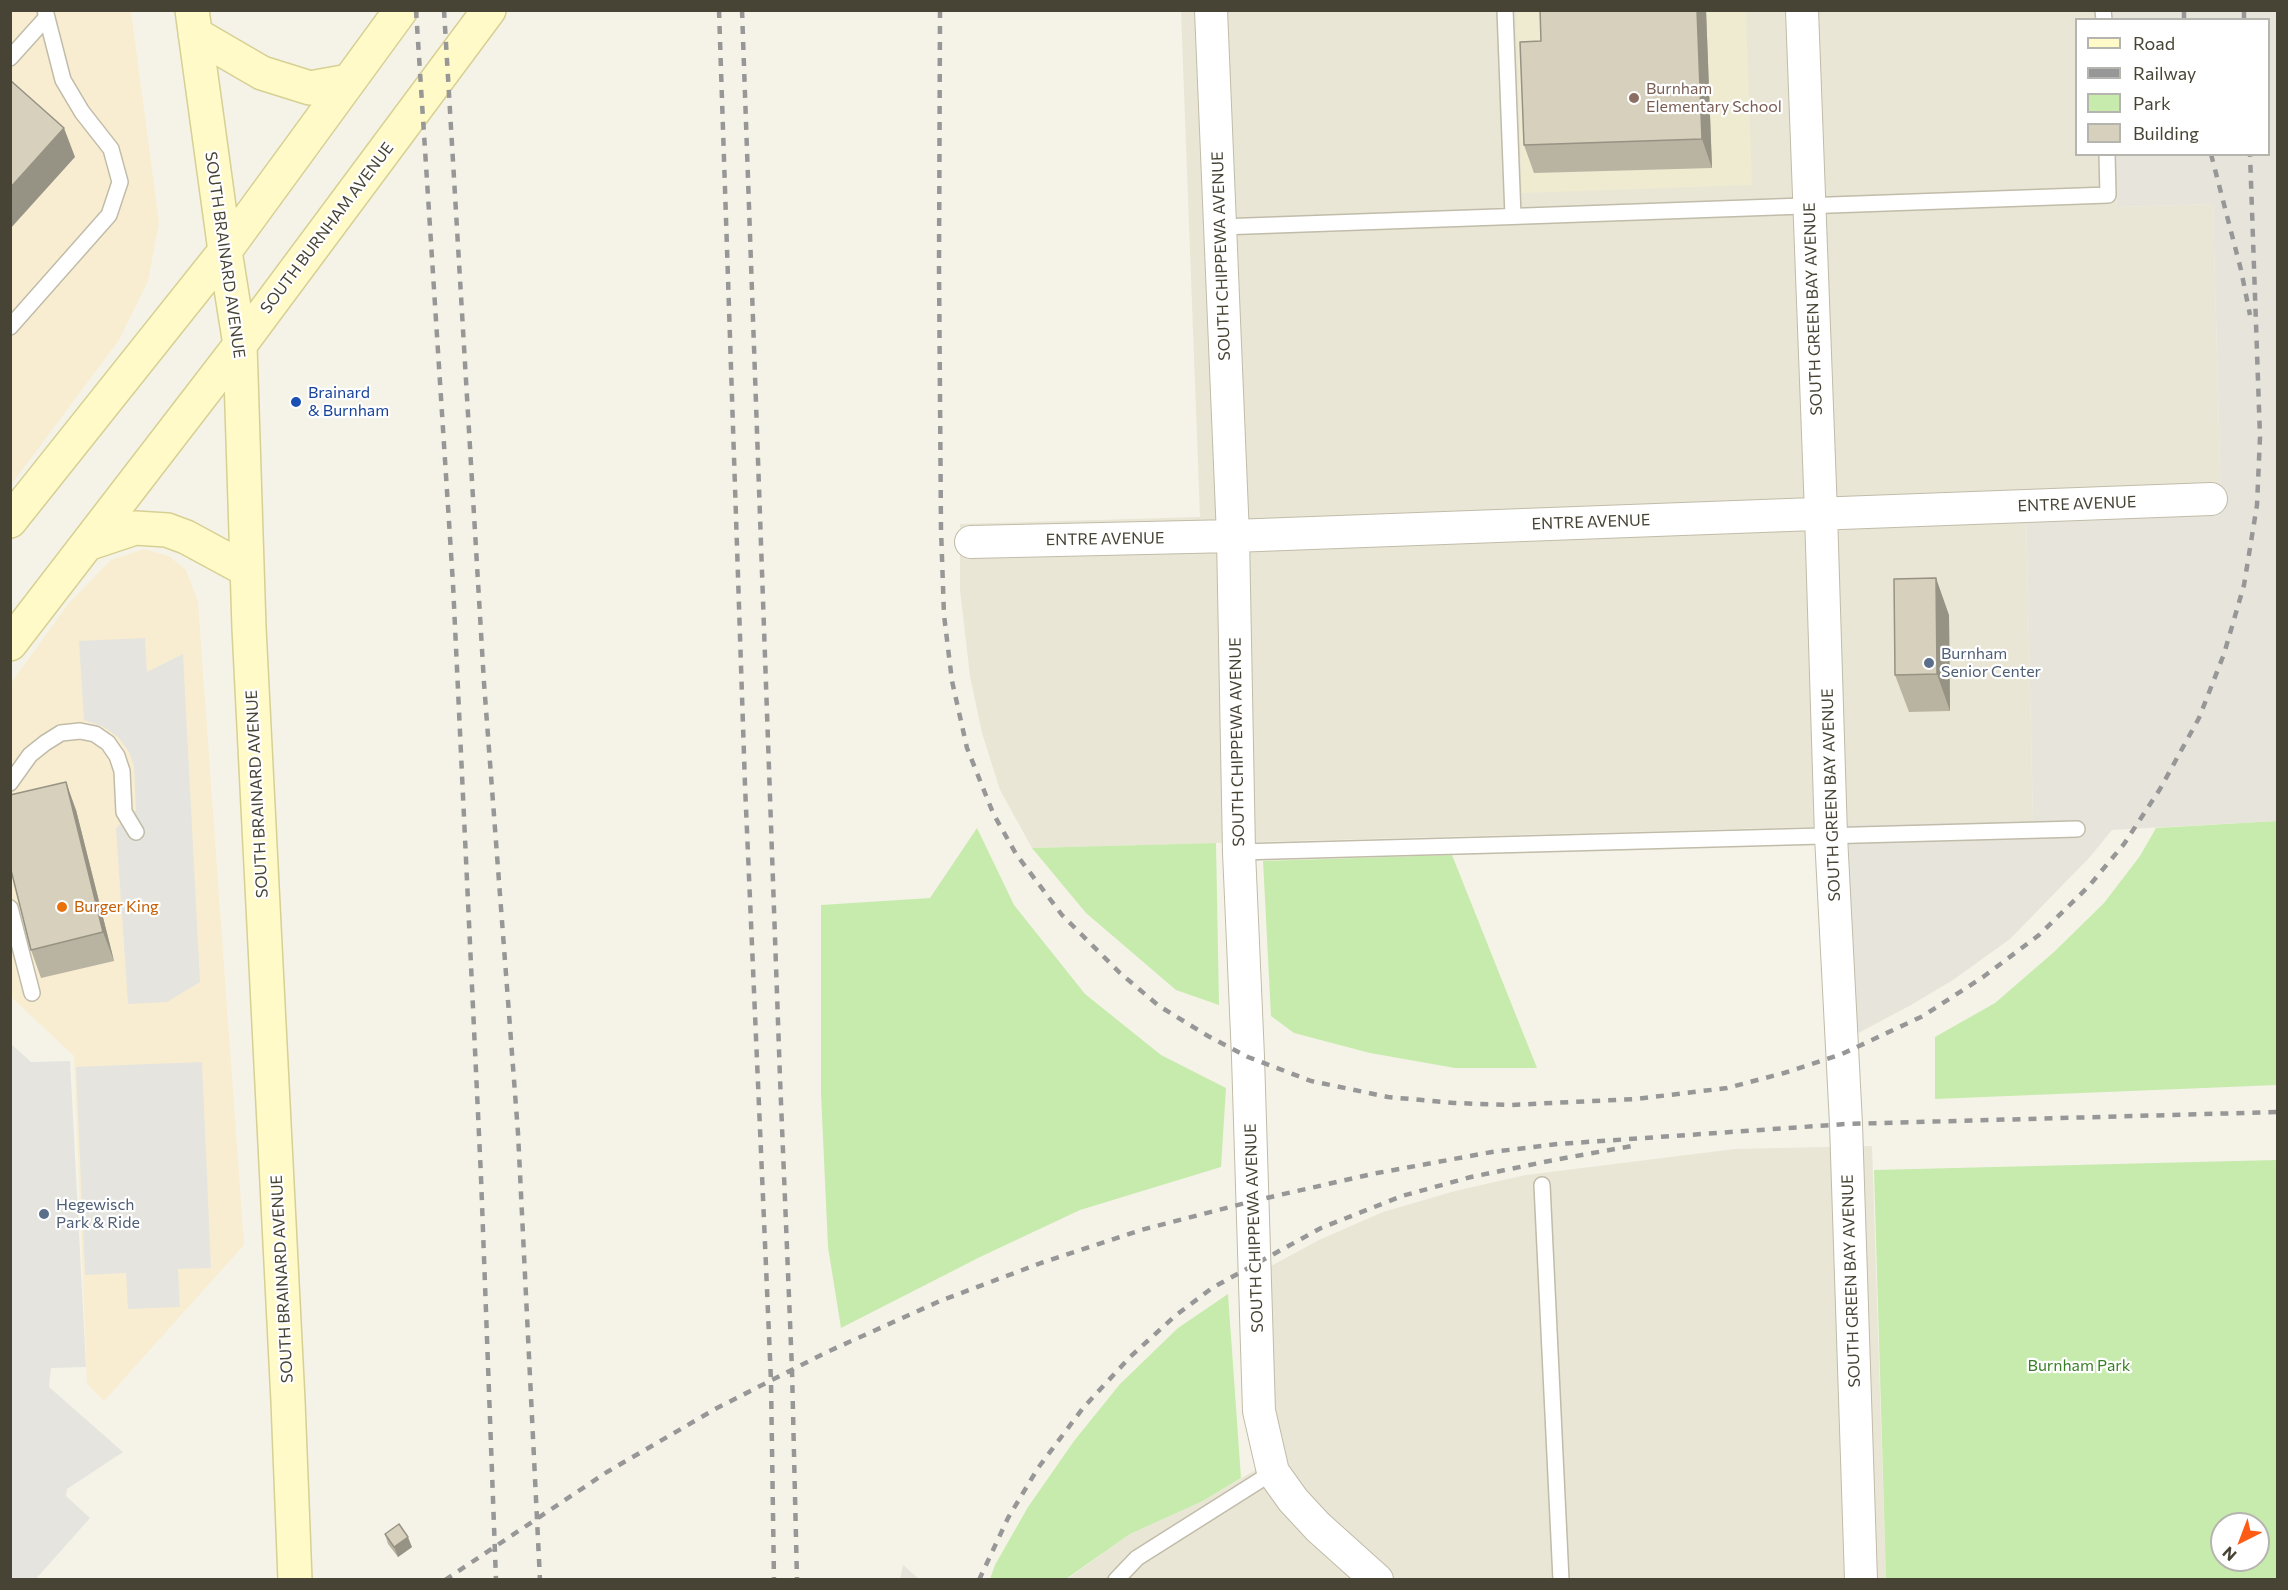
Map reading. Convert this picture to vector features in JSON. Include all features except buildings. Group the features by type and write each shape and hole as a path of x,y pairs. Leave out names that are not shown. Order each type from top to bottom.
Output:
{"main road":[{"path":"10,521 225,251 401,10"},
{"name":"SOUTH BURNHAM AVENUE","path":"10,644 240,345 489,10"},
{"path":"194,22 262,73 310,87 349,81"},
{"name":"SOUTH BRAINARD AVENUE","path":"194,22 240,345 247,570 295,1580"},
{"path":"87,544 135,528 167,530 186,537 247,570"}],"street":[{"name":"SOUTH CHIPPEWA AVENUE","path":"1211,10 1233,536 1239,852 1249,1069 1259,1411 1273,1472"},
{"name":"SOUTH GREEN BAY AVENUE","path":"1802,10 1831,836 1845,1112 1861,1580"},
{"name":"ENTRE AVENUE","path":"971,542 1233,536 2211,500"},
{"path":"1273,1472 1293,1500 1318,1527 1377,1580"}],"lane":[{"path":"1505,10 1513,216"},
{"path":"10,58 45,14"},
{"path":"10,327 109,215 120,182 111,149 82,112 63,80 45,14"},
{"path":"1220,227 2108,195 2107,156"},
{"path":"10,783 30,755 45,742 61,733 80,731 95,734 108,743 117,756 122,771 124,812 136,832"},
{"path":"1239,852 2077,829"},
{"path":"10,908 32,993"},
{"path":"1542,1185 1560,1580"},
{"path":"1116,1580 1137,1558 1273,1472"}],"shaded area":[{"path":"12,10 131,11 159,222 148,281 119,340 11,485 11,13"},
{"path":"1181,11 2111,11 2111,18 2075,18 2075,156 2115,156 2117,207 2213,204 2221,507 2026,511 2033,821 1032,848 1000,790 982,733 970,676 960,590 960,524 1200,517"},
{"name":"Burnham Elementary School","path":"1516,11 1746,11 1752,185 1522,193"},
{"path":"2111,11 2277,11 2277,821 2112,830 2089,858 2010,939 1953,980 1849,1038 1838,825 2033,821 2026,510 2221,506 2213,204 2117,207 2115,156 2270,156 2270,18 2111,18"},
{"path":"144,549 169,556 186,570 198,602 244,1245 104,1401 87,1384 74,1056 11,997 11,683 69,603 111,560"},
{"path":"145,638 147,672 183,654 200,982 167,1002 128,1004 116,828 136,810 134,766 129,752 119,738 104,727 84,720 79,641"},
{"name":"Hegewisch Park & Ride","path":"10,1043 31,1062 70,1061 86,1367 51,1368 49,1387 123,1452 67,1489 66,1496 90,1518 35,1580 10,1579"},
{"path":"202,1062 211,1268 178,1269 180,1307 128,1309 126,1273 85,1275 76,1067"},
{"path":"1872,1146 1886,1579 1066,1580 1130,1534 1203,1501 1262,1466 1249,1278 1319,1240 1383,1212 1455,1191 1526,1175 1735,1149"},
{"path":"903,1565 919,1579 900,1579"}],"green space":[{"path":"2277,821 2277,1085 1935,1099 1935,1037 1995,1003 2054,952 2104,903 2140,856 2156,828"},
{"path":"977,828 1014,905 1085,994 1161,1055 1226,1088 1221,1167 1080,1210 980,1257 841,1328 828,1247 821,1094 821,905 930,898"},
{"path":"1216,843 1219,1005 1176,990 1086,913 1032,848"},
{"path":"1452,855 1537,1068 1455,1068 1370,1053 1294,1033 1271,1016 1263,861"},
{"name":"Burnham Park","path":"2277,1160 2277,1579 1886,1579 1874,1170"},
{"path":"1228,1294 1241,1478 1203,1501 1130,1534 1066,1579 990,1579 995,1565 1028,1507 1074,1441 1120,1384 1178,1328"}],"railway":[{"path":"416,10 453,584 481,1177 496,1580"},
{"path":"444,10 484,683 518,1133 540,1580"},
{"path":"719,10 745,785 771,1381 774,1580"},
{"path":"742,10 792,1370 797,1580"},
{"path":"940,10 939,267 944,615 952,681 967,748 993,813 1016,854 1062,915 1120,973 1159,1006 1248,1057 1311,1081 1388,1097 1510,1105 1636,1099 1727,1088 1784,1073 1842,1054 1923,1016 1983,977 2039,935 2089,886 2124,844 2160,789 2199,718 2224,654 2244,585 2257,505 2260,437 2250,156"},
{"path":"2184,10 2184,18"},
{"path":"2244,10 2244,18"},
{"path":"2212,156 2241,270 2250,315"},
{"path":"445,1580 607,1472 717,1408 827,1352 940,1301 1041,1263 1141,1230 1253,1201 1372,1174 1492,1152 1558,1144 1846,1124 2278,1112"},
{"path":"979,1580 1008,1518 1038,1468 1083,1408 1130,1357 1175,1316 1212,1288 1321,1228 1402,1196 1471,1177 1632,1146"}],"place":[{"name":"Burnham Elementary School","path":"1634,98"},
{"name":"Brainard & Burnham","path":"296,402"},
{"name":"Burnham Senior Center","path":"1929,663"},
{"name":"Burger King","path":"62,907"},
{"name":"Hegewisch Park & Ride","path":"44,1214"}]}
